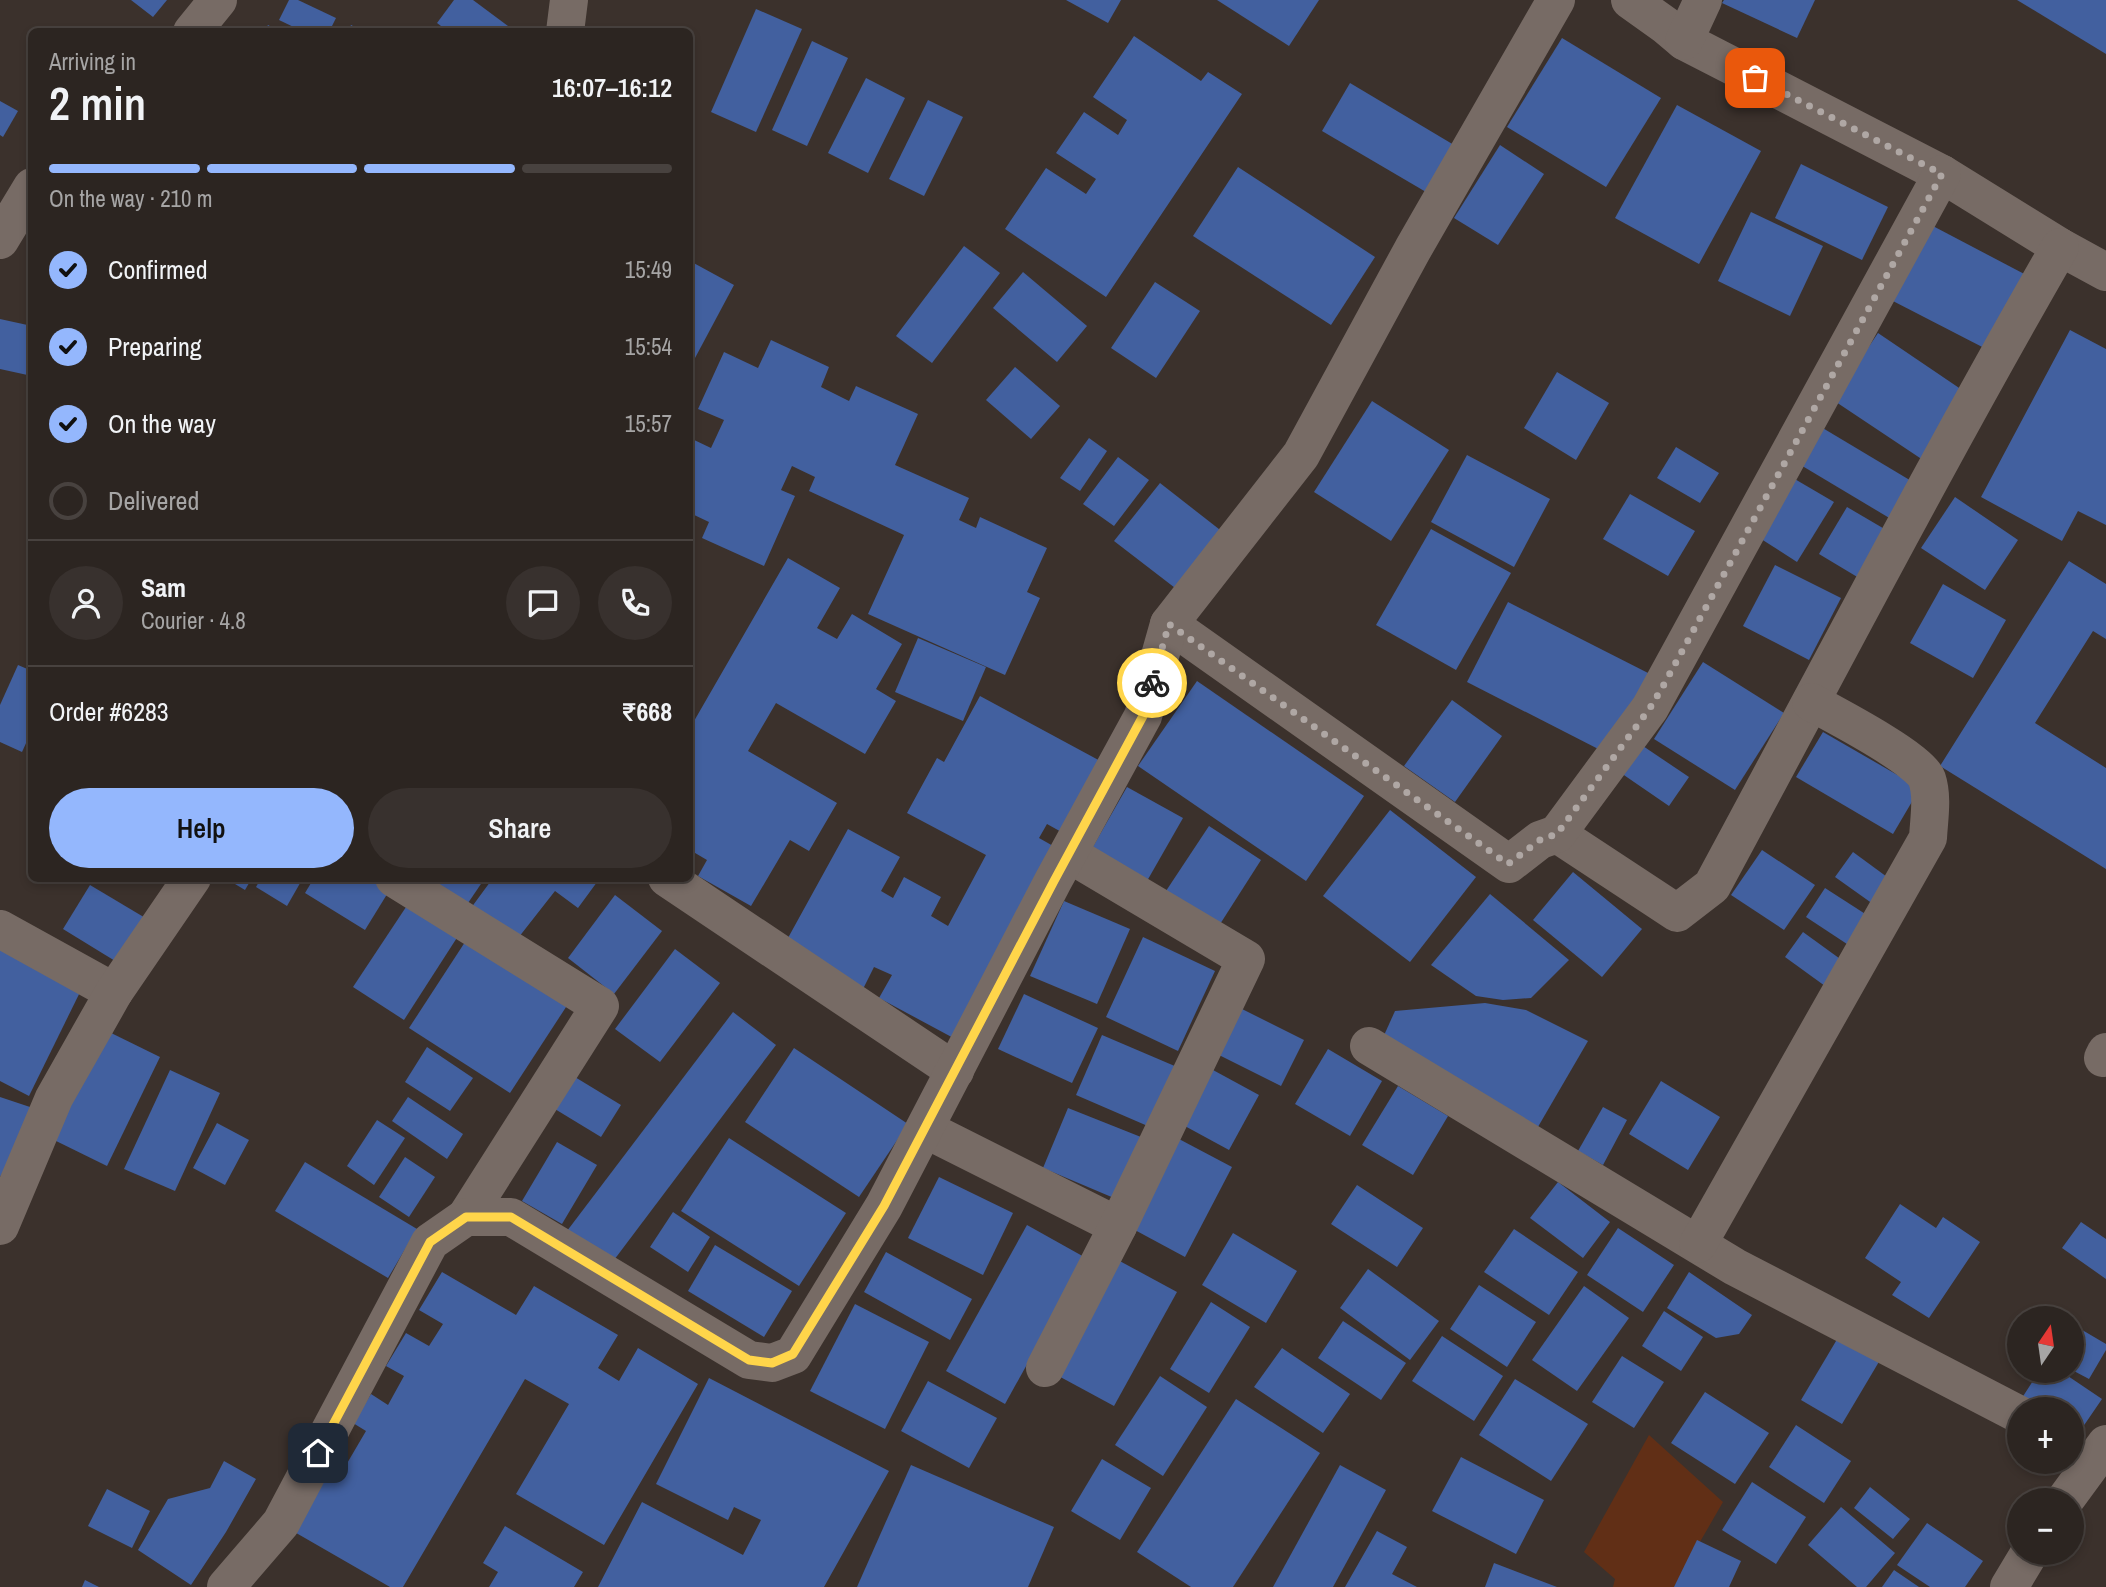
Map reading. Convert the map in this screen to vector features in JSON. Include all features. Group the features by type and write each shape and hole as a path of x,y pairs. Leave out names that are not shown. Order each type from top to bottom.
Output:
{"street":[{"path":"195,28 219,0"},
{"path":"566,28 569,0"},
{"path":"466,1217 511,1217 749,1360 772,1363 793,1354 884,1206 1143,716 1169,624 1301,455 1413,249 1556,0"},
{"path":"1630,0 1684,41 1942,174 2060,247 2106,272"},
{"path":"1684,41 1703,0"},
{"path":"1169,624 1508,864 1540,840 1557,834 1650,708 1942,174"},
{"path":"0,240 28,194"},
{"path":"1557,834 1677,913 1712,886 1991,367 2060,247"},
{"path":"1698,1244 1928,838 1930,792 1926,775 1910,760 1811,702"},
{"path":"1045,1368 1118,1226 1246,959 1069,854"},
{"path":"0,1226 54,1098 114,992 189,882"},
{"path":"226,1587 281,1523 430,1242 466,1217 600,1006 400,882"},
{"path":"673,882 955,1071"},
{"path":"0,929 114,992"},
{"path":"1369,1046 1747,1273 2007,1408"},
{"path":"925,1129 1118,1226"},
{"path":"2071,1488 2091,1447"},
{"path":"2009,1587 2023,1565"}],"shaded area":[{"path":"1649,1435 1723,1502 1674,1587 1613,1587 1615,1579 1584,1552"}],"building":[{"path":"131,0 167,0 153,17"},
{"path":"289,0 298,0 336,18 331,28 296,28 279,20"},
{"path":"454,0 473,0 511,28 444,28 437,23"},
{"path":"1066,0 1121,0 1108,23"},
{"path":"1217,0 1319,0 1289,46"},
{"path":"1724,0 1815,0 1797,38 1722,3"},
{"path":"2017,0 2106,0 2106,54"},
{"path":"756,9 802,29 756,132 711,112"},
{"path":"1134,36 1201,81 1208,72 1242,94 1106,297 1005,229 1046,168 1086,194 1096,179 1056,153 1084,112 1118,135 1127,120 1093,97"},
{"path":"1562,38 1661,98 1606,187 1507,127"},
{"path":"812,41 848,58 807,146 772,130"},
{"path":"866,78 905,98 868,173 828,153"},
{"path":"1350,83 1454,145 1426,192 1322,131"},
{"path":"928,100 963,117 924,196 889,179"},
{"path":"0,101 18,111 3,137 0,135"},
{"path":"1677,105 1761,151 1699,264 1615,218"},
{"path":"1500,145 1544,174 1498,245 1454,218"},
{"path":"1801,164 1888,207 1862,260 1775,218"},
{"path":"1238,167 1375,257 1331,325 1193,236"},
{"path":"1751,212 1823,246 1790,316 1718,281"},
{"path":"1931,225 2030,277 1990,351 1891,300"},
{"path":"964,246 1000,273 932,363 896,336"},
{"path":"693,263 734,285 695,358 693,357"},
{"path":"1023,272 1087,326 1057,362 993,308"},
{"path":"1155,282 1200,311 1156,378 1111,348"},
{"path":"0,319 28,325 28,375 0,369"},
{"path":"2070,330 2106,349 2106,525 2078,511 2062,541 1981,497"},
{"path":"1878,333 1971,396 1926,462 1833,400"},
{"path":"771,340 829,367 821,387 849,401 856,386 918,414 895,465 969,498 959,520 976,528 980,517 1047,548 1027,592 1040,598 1005,675 868,614 904,535 809,491 815,477 792,466 781,490 795,496 764,566 702,538 709,522 693,514 693,439 711,448 724,420 698,409 724,352 758,368"},
{"path":"1015,367 1060,406 1031,439 986,400"},
{"path":"1557,372 1609,403 1576,460 1524,428"},
{"path":"1372,401 1449,450 1391,541 1314,492"},
{"path":"1821,427 1913,482 1891,519 1799,464"},
{"path":"1089,438 1107,451 1080,491 1060,478"},
{"path":"1676,447 1719,473 1700,503 1657,478"},
{"path":"1467,455 1550,499 1514,567 1431,522"},
{"path":"1118,457 1149,480 1114,526 1083,504"},
{"path":"1793,478 1834,502 1797,562 1758,537"},
{"path":"1160,483 1224,533 1179,591 1114,541"},
{"path":"1630,494 1695,531 1668,576 1603,539"},
{"path":"1955,497 2018,540 1985,590 1921,548"},
{"path":"1847,507 1893,534 1864,581 1819,554"},
{"path":"1431,529 1511,573 1456,670 1376,625"},
{"path":"788,558 840,588 817,628 837,639 852,614 902,644 876,689 896,701 865,754 776,703 748,751 837,803 809,851 790,840 751,906 698,876 707,860 693,852 693,723"},
{"path":"2069,561 2106,584 2106,639 2093,631 2035,723 2106,768 2106,869 1940,766"},
{"path":"1775,565 1841,598 1809,660 1743,626"},
{"path":"1943,584 2006,620 1973,678 1910,643"},
{"path":"1508,602 1650,674 1608,754 1467,682"},
{"path":"918,638 986,667 963,721 895,692"},
{"path":"1703,662 1784,713 1735,790 1654,739"},
{"path":"18,665 28,669 28,739 22,752 0,742 0,705"},
{"path":"1197,681 1364,796 1306,881 1138,766"},
{"path":"980,696 1104,763 1065,834 1047,824 1039,838 1062,851 959,1041 879,998 892,975 874,967 863,989 783,947 848,829 900,857 881,891 893,898 904,877 941,897 931,916 948,926 986,855 907,813 937,758 944,762"},
{"path":"1452,700 1502,736 1455,802 1404,766"},
{"path":"1823,732 1920,788 1893,834 1796,777"},
{"path":"1637,742 1689,777 1669,806 1618,771"},
{"path":"1127,787 1183,818 1143,888 1087,857"},
{"path":"1390,810 1476,877 1410,962 1323,896"},
{"path":"1209,826 1261,860 1215,932 1162,897"},
{"path":"1762,850 1815,885 1784,930 1731,895"},
{"path":"1853,852 1898,885 1880,909 1835,877"},
{"path":"1573,872 1642,929 1602,977 1533,920"},
{"path":"232,882 250,882 245,890"},
{"path":"259,882 301,882 287,906 256,887"},
{"path":"312,882 375,882 389,891 365,930 305,893"},
{"path":"431,882 482,882 466,906"},
{"path":"490,882 597,882 578,908 555,891 515,942 471,908"},
{"path":"90,885 147,919 120,964 63,929"},
{"path":"1825,888 1870,917 1850,946 1806,917"},
{"path":"1490,894 1569,960 1531,998 1503,1000 1476,996 1431,965"},
{"path":"615,895 662,931 614,994 568,958"},
{"path":"410,901 460,933 404,1020 353,987"},
{"path":"1064,901 1130,929 1097,1004 1030,976"},
{"path":"1803,932 1843,961 1825,986 1785,957"},
{"path":"1143,937 1215,971 1178,1051 1106,1017"},
{"path":"467,939 568,1004 510,1093 409,1028"},
{"path":"0,943 84,984 29,1096 0,1081"},
{"path":"675,949 720,983 660,1062 615,1029"},
{"path":"1024,994 1098,1028 1072,1083 998,1049"},
{"path":"1485,1003 1526,1010 1588,1041 1535,1132 1381,1042 1395,1011"},
{"path":"1240,1008 1304,1040 1281,1086 1217,1054"},
{"path":"733,1012 776,1045 611,1264 567,1231"},
{"path":"105,1030 160,1057 107,1166 52,1139"},
{"path":"1102,1035 1177,1067 1150,1127 1076,1095"},
{"path":"427,1047 473,1078 450,1111 405,1082"},
{"path":"794,1048 908,1124 859,1197 745,1122"},
{"path":"1328,1049 1382,1081 1350,1136 1295,1104"},
{"path":"170,1070 220,1093 175,1191 124,1169"},
{"path":"1213,1070 1259,1095 1229,1150 1183,1125"},
{"path":"565,1071 621,1105 601,1137 545,1103"},
{"path":"1661,1081 1720,1117 1688,1170 1629,1134"},
{"path":"1398,1086 1448,1116 1413,1175 1362,1145"},
{"path":"0,1097 39,1110 0,1177"},
{"path":"408,1097 463,1134 447,1159 392,1121"},
{"path":"1603,1107 1627,1120 1603,1165 1578,1151"},
{"path":"1068,1108 1146,1139 1121,1201 1043,1168"},
{"path":"377,1120 405,1138 374,1185 347,1166"},
{"path":"217,1123 249,1140 225,1185 193,1168"},
{"path":"729,1138 846,1213 799,1286 681,1211"},
{"path":"1179,1139 1232,1167 1185,1257 1133,1229"},
{"path":"557,1142 597,1165 562,1224 522,1201"},
{"path":"405,1157 435,1177 409,1217 379,1197"},
{"path":"305,1162 417,1229 388,1278 275,1211"},
{"path":"939,1177 1013,1213 983,1275 908,1238"},
{"path":"1558,1182 1610,1222 1583,1258 1530,1218"},
{"path":"1357,1185 1423,1228 1397,1267 1331,1224"},
{"path":"1900,1204 1936,1228 1943,1217 1980,1242 1929,1318 1892,1295 1901,1282 1865,1258"},
{"path":"673,1212 710,1237 688,1272 650,1247"},
{"path":"2081,1222 2106,1239 2106,1279 2062,1248"},
{"path":"1027,1225 1086,1258 1005,1404 946,1371"},
{"path":"1618,1228 1674,1265 1643,1312 1587,1275"},
{"path":"1514,1229 1578,1272 1549,1315 1484,1272"},
{"path":"1233,1233 1297,1271 1266,1323 1202,1285"},
{"path":"715,1245 792,1291 764,1337 688,1291"},
{"path":"886,1252 972,1299 950,1340 864,1292"},
{"path":"1116,1259 1177,1292 1114,1406 1053,1373"},
{"path":"1368,1269 1439,1321 1410,1360 1340,1308"},
{"path":"442,1272 516,1315 534,1286 618,1335 598,1368 619,1381 638,1348 698,1384 604,1545 516,1494 569,1404 525,1379 403,1587 390,1587 291,1530 326,1470 339,1477 366,1431 353,1423 371,1394 388,1405 404,1376 386,1366 406,1333 429,1346 443,1324 419,1310"},
{"path":"1689,1272 1752,1315 1739,1334 1716,1338 1667,1308"},
{"path":"1479,1285 1536,1322 1507,1367 1450,1329"},
{"path":"1584,1286 1629,1318 1577,1391 1532,1360"},
{"path":"1211,1302 1250,1327 1209,1393 1170,1369"},
{"path":"855,1304 929,1342 885,1429 810,1391"},
{"path":"1664,1311 1703,1337 1681,1371 1642,1346"},
{"path":"1343,1321 1406,1363 1381,1400 1318,1358"},
{"path":"1842,1331 1883,1355 1842,1424 1801,1400"},
{"path":"2084,1331 2106,1344 2106,1350 2089,1379 2084,1376"},
{"path":"1442,1336 1503,1376 1474,1421 1412,1381"},
{"path":"1282,1348 1350,1394 1323,1433 1254,1387"},
{"path":"1622,1356 1664,1382 1634,1428 1592,1402"},
{"path":"1160,1376 1207,1407 1163,1476 1115,1445"},
{"path":"709,1378 889,1471 824,1587 598,1587 642,1502 743,1555 761,1520 734,1507 728,1520 656,1484"},
{"path":"1515,1379 1588,1424 1551,1481 1479,1435"},
{"path":"928,1381 997,1418 969,1468 901,1431"},
{"path":"2032,1383 2078,1383 2102,1399 2084,1425 2084,1397 2023,1397"},
{"path":"1705,1392 1769,1433 1735,1484 1671,1443"},
{"path":"1236,1399 1320,1453 1233,1587 1191,1587 1137,1552"},
{"path":"1796,1425 1851,1461 1824,1503 1769,1467"},
{"path":"1461,1457 1544,1500 1516,1554 1432,1511"},
{"path":"1102,1459 1151,1488 1120,1540 1071,1511"},
{"path":"224,1461 256,1479 226,1532 191,1585 138,1550 168,1499 210,1488"},
{"path":"911,1465 1054,1527 1028,1587 857,1587"},
{"path":"1340,1465 1386,1490 1333,1587 1273,1587"},
{"path":"1752,1482 1806,1517 1776,1564 1722,1530"},
{"path":"1870,1487 1910,1519 1893,1539 1854,1508"},
{"path":"107,1489 150,1511 132,1548 88,1526"},
{"path":"1841,1507 1895,1553 1866,1587 1857,1587 1808,1545"},
{"path":"1927,1523 1983,1561 1965,1587 1930,1587 1897,1565"},
{"path":"505,1526 583,1572 574,1587 489,1587 498,1572 483,1563"},
{"path":"1377,1531 1407,1547 1392,1574 1417,1587 1345,1587"},
{"path":"1697,1540 1741,1561 1729,1587 1674,1587"},
{"path":"1494,1563 1557,1587 1485,1587"},
{"path":"1894,1570 1919,1587 1882,1587"},
{"path":"85,1580 99,1587 82,1587"}],"way so far":[{"path":"1152,683 1169,624 1508,864 1540,840 1557,834 1662,688 1942,174 1755,78"}],"route":[{"path":"318,1453 430,1242 466,1217 511,1217 749,1360 772,1363 793,1354 884,1206 1143,716 1152,683"}]}
